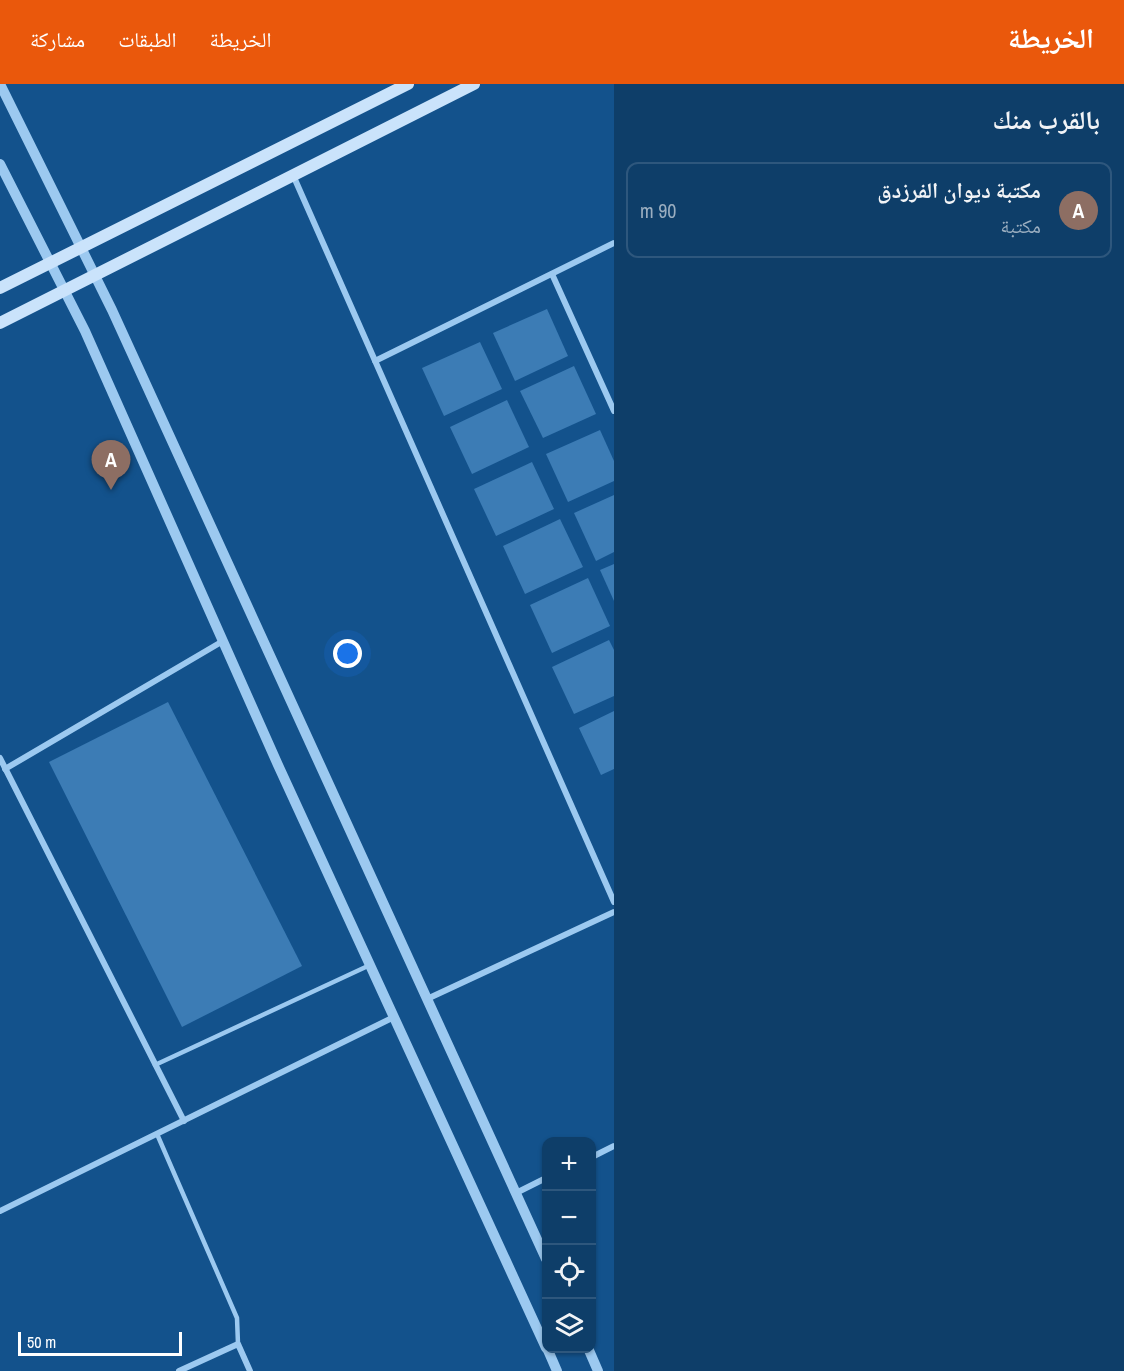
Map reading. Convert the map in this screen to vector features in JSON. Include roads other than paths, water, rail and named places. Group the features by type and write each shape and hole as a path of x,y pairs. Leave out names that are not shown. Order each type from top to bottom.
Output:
{"main road":[{"path":"0,288 408,84"},
{"path":"0,323 474,84"}],"street":[{"path":"0,84 95,275 542,1250"},
{"path":"0,164 85,332 283,776 542,1337"},
{"path":"293,176 614,902"},
{"path":"375,361 614,243"},
{"path":"552,274 614,411"},
{"path":"5,768 223,641"},
{"path":"0,758 184,1121"},
{"path":"428,999 614,912"},
{"path":"0,1211 394,1017"},
{"path":"596,1155 614,1146"},
{"path":"516,1193 542,1180"},
{"path":"179,1371 238,1344 250,1371"},
{"path":"549,1353 557,1371"},
{"path":"590,1353 598,1371"}],"lane":[{"path":"155,1065 370,965"},
{"path":"157,1134 237,1318 238,1344"}],"place":[{"name":"مكتبة ديوان الفرزدق","path":"111,490"}]}
